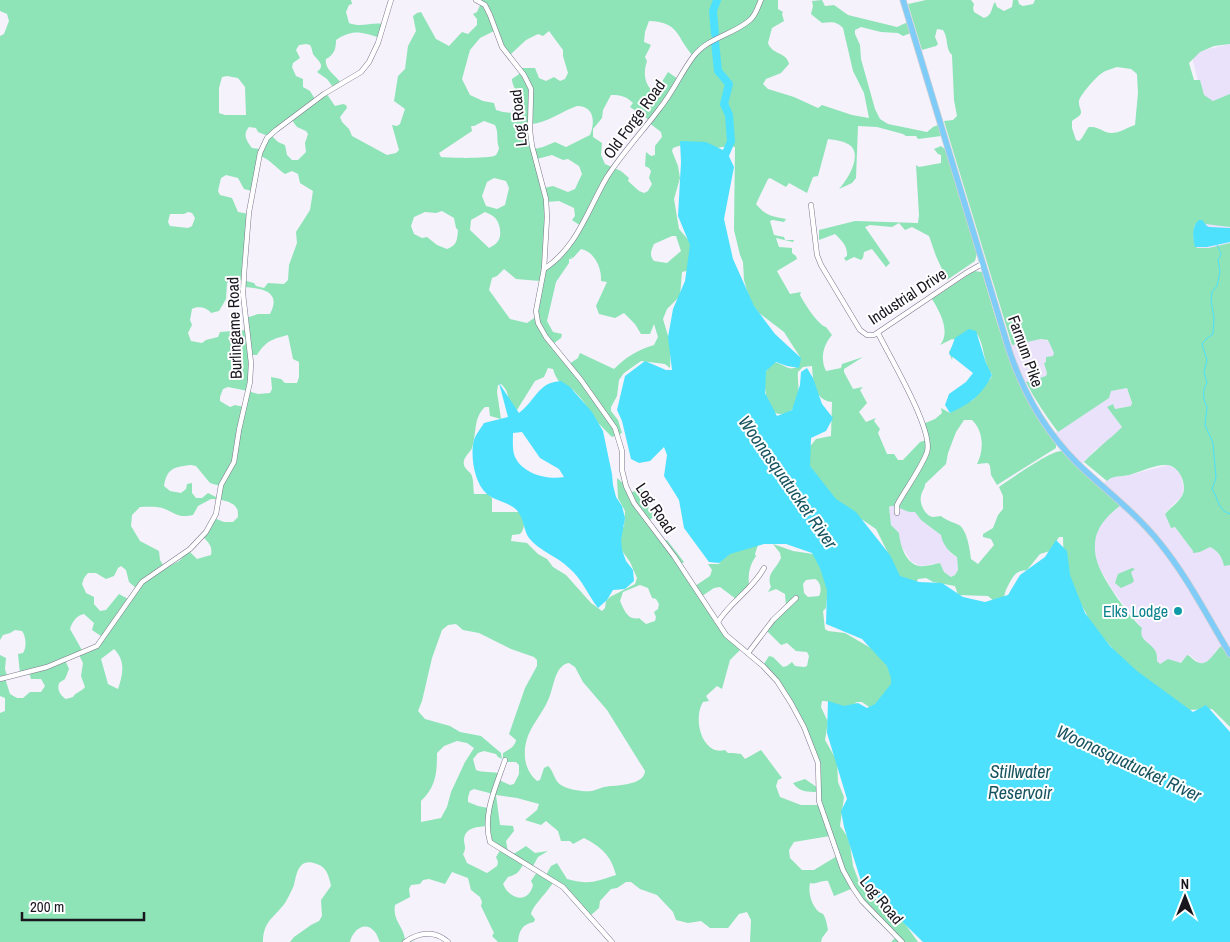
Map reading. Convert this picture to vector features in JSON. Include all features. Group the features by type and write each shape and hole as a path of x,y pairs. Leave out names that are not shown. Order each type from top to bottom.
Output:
{"main road":[{"name":"Farnum Pike","path":"903,0 1014,366 1035,409 1066,452 1159,542 1191,589 1230,654"}],"street":[{"name":"Burlingame Road","path":"0,679 47,667 98,646 142,582 190,549 206,532 216,514 221,485 234,462 250,382 251,363 243,294 249,212 260,152 268,138 276,130 324,94 361,72 369,62 378,43 392,0"},
{"name":"Log Road","path":"476,0 484,5 490,15 502,47 524,75 531,89 530,131 546,199 547,217 544,270 536,311 538,323 546,337 581,380 615,428 622,452 622,470 626,486 634,503 674,556 726,635 777,681 791,703 804,727 818,763 819,801 838,855 853,888 862,901 902,942"},
{"name":"Old Forge Road","path":"544,270 556,262 570,244 583,225 607,178 633,140 661,107 694,56 712,40 751,20 761,0"},
{"name":"Industrial Drive","path":"810,205 817,255 821,265 860,330 866,334 874,335 878,333 982,264"},
{"path":"878,333 916,408 928,440 927,451 897,505 897,513"},
{"path":"718,622 736,600 760,576 764,568"},
{"path":"748,653 773,620 796,598"},
{"path":"505,760 489,807 487,831 490,842 564,887 612,942"},
{"path":"405,942 420,934 433,934 448,942"}],"shaded area":[{"path":"1230,44 1230,246 1157,256 1204,106 1191,53"},
{"path":"1041,339 1049,341 1054,353 1054,356 1046,357 1046,362 1044,363 1046,376 1023,384 1008,346 1019,342"},
{"path":"1127,388 1131,406 1115,409 1113,404 1107,407 1122,427 1105,444 1096,449 1081,465 1053,435 1111,391"},
{"path":"1168,465 1176,469 1181,476 1184,488 1182,496 1165,513 1171,528 1175,527 1194,552 1200,552 1210,547 1216,550 1222,558 1224,565 1230,565 1230,653 1216,650 1213,657 1205,663 1199,663 1190,655 1185,657 1181,663 1160,664 1157,661 1156,652 1141,638 1141,627 1113,591 1096,559 1094,544 1097,531 1105,519 1121,505 1102,485 1110,477 1125,476"},
{"path":"889,507 915,512 921,520 941,535 951,554 957,557 958,570 955,575 951,577 944,572 940,563 920,566 911,561 900,544 899,533 891,525"}],"green space":[{"path":"0,0 351,0 352,4 349,5 346,12 349,23 358,25 383,24 380,38 368,34 352,33 336,40 334,51 326,59 326,63 328,69 341,83 333,87 327,79 317,72 320,70 321,65 313,54 310,45 299,45 296,50 300,58 293,63 292,67 296,76 303,79 303,87 310,91 315,99 326,93 335,106 346,105 347,108 340,117 352,136 387,155 396,153 399,150 392,125 397,126 400,124 405,109 394,101 398,76 405,69 408,46 416,31 413,16 417,13 421,12 436,39 449,46 462,32 468,34 477,25 477,19 473,14 477,12 481,3 477,0 778,0 778,9 783,12 784,21 772,28 768,43 773,50 788,60 789,64 781,73 766,79 763,84 768,89 794,97 818,108 822,105 852,115 869,118 864,93 853,71 843,28 836,23 822,23 811,14 812,1 822,0 825,6 834,5 848,15 897,27 908,22 911,33 903,36 898,33 881,32 861,27 855,30 875,109 880,119 888,124 927,132 938,125 941,136 918,139 916,136 906,136 877,127 858,126 856,178 852,183 839,189 852,168 855,156 854,151 846,143 828,139 818,176 813,177 807,193 789,183 786,187 770,178 768,179 756,204 769,215 786,219 784,222 770,221 774,235 784,237 785,240 794,240 793,242 776,238 779,247 792,248 792,253 797,259 777,271 790,294 801,292 800,295 812,313 832,335 826,343 823,352 823,362 826,371 841,368 842,364 863,357 844,369 844,372 853,389 863,387 860,390 867,403 859,412 866,422 876,418 874,421 880,429 878,433 887,454 894,454 898,460 903,460 920,442 927,440 923,424 935,419 942,413 941,408 950,413 961,405 973,400 991,378 992,374 987,365 977,334 954,350 952,360 949,352 956,340 952,339 940,345 945,334 943,322 932,299 974,271 982,272 1003,340 1020,384 1042,425 1056,444 1056,448 997,485 991,475 988,463 977,464 982,447 979,430 972,420 964,420 956,432 946,464 925,484 921,494 923,509 930,516 941,516 962,528 968,540 971,559 978,564 994,545 991,539 983,537 983,534 993,528 998,515 1003,509 1003,496 999,487 1040,460 1062,451 1121,505 1108,516 1098,531 1095,542 1096,557 1116,596 1142,628 1143,639 1156,652 1157,661 1160,664 1168,659 1181,663 1187,655 1197,662 1205,663 1223,645 1230,658 1230,727 1212,709 1187,710 1131,670 1088,620 1064,573 1063,537 1059,537 1050,551 1040,554 1027,570 1015,575 1006,589 1004,598 995,602 988,596 958,595 955,586 933,582 926,578 918,579 916,584 893,574 890,557 876,529 823,493 804,454 816,439 831,436 832,402 821,398 818,394 814,383 812,366 803,367 798,372 798,399 790,411 779,414 770,408 763,376 772,362 779,363 788,368 794,368 797,367 800,357 784,332 759,313 750,301 744,280 743,262 734,230 735,147 678,146 673,148 672,151 680,178 674,199 679,229 691,243 690,270 682,272 680,296 667,309 663,319 671,346 670,368 665,364 641,361 624,373 619,380 617,396 611,407 611,411 618,420 622,433 612,437 593,417 577,394 558,380 553,369 548,368 544,377 535,381 517,410 509,404 505,389 501,384 498,385 497,392 501,419 490,416 489,407 485,407 481,411 477,421 474,442 465,458 464,465 472,476 474,494 488,494 492,498 492,512 521,512 524,527 520,534 512,535 511,541 527,543 538,554 547,559 553,567 566,575 591,603 602,611 610,597 635,584 637,578 630,562 620,548 625,511 618,498 617,478 630,493 640,489 643,490 646,504 656,514 648,522 665,541 667,540 684,562 681,564 695,586 710,576 712,570 708,564 719,564 731,552 759,542 750,571 749,587 736,599 720,587 714,588 702,596 725,633 741,649 730,660 722,689 717,686 706,696 709,701 703,702 700,709 699,727 705,742 711,748 725,750 728,753 741,754 745,759 761,750 782,778 778,780 776,786 780,797 801,805 819,805 818,792 801,790 793,783 805,779 818,788 818,763 791,704 775,681 762,667 769,656 773,657 783,667 792,662 795,666 807,666 809,656 807,652 796,651 787,643 781,645 765,629 786,606 785,594 776,589 768,592 771,587 770,575 781,558 780,553 773,544 793,551 813,554 829,573 826,608 823,611 825,629 845,633 876,651 896,678 876,705 869,707 862,702 857,702 848,707 843,707 822,701 821,707 828,722 825,740 837,761 838,782 844,797 840,826 847,836 853,866 861,887 903,921 918,942 891,942 896,937 873,917 851,889 834,896 828,881 810,883 809,887 812,902 826,920 828,930 821,942 750,942 751,920 747,912 739,914 728,928 710,928 701,921 688,923 676,920 673,912 657,895 640,889 631,882 626,882 617,888 611,889 600,901 599,908 590,916 554,881 532,910 531,914 535,919 534,922 527,924 522,929 518,942 498,942 492,936 494,933 481,906 480,897 471,890 468,878 452,872 445,884 429,879 423,880 420,884 411,885 409,889 410,897 395,905 395,915 405,941 416,942 380,942 375,932 370,928 363,927 353,934 350,942 290,942 294,937 319,921 322,916 321,900 331,886 325,870 320,865 311,862 300,867 286,901 267,924 263,935 263,942 0,942 0,713 5,711 5,698 0,696 0,655 6,658 5,669 7,676 5,678 10,694 17,698 23,698 30,692 41,692 45,686 41,679 31,679 29,672 20,674 18,654 23,653 26,642 22,631 15,630 3,635 0,640 0,36 4,34 9,21 7,14 0,11","holes":["649,21 667,24 676,32 693,56 678,79 668,72 655,93 651,90 645,78 647,61 645,57 651,45 644,42","496,30 502,46 510,55 526,40 538,34 543,36 549,31 563,50 568,73 565,79 560,81 554,77 546,81 539,78 535,68 519,68 522,72 512,79 519,98 514,104 512,113 496,110 494,103 483,101 470,95 462,79 470,50 480,38","222,77 238,78 245,87 246,115 225,115 219,113 219,88","611,95 623,96 633,103 630,107 649,120 648,122 661,132 662,137 655,146 655,155 651,156 646,152 645,166 651,171 649,178 652,184 648,191 644,193 639,191 621,171 605,164 601,155 602,143 593,137 593,129 602,118 603,110","577,106 587,109 593,121 590,135 566,147 555,142 534,149 531,124","291,119 297,127 308,134 305,143 306,152 298,160 292,160 287,155 285,145 278,142 271,135","484,121 495,125 499,148 496,155 479,158 452,158 441,157 439,153 472,131 471,126","249,127 256,128 258,132 268,136 260,149 252,148 246,138","552,155 563,160 568,159 579,166 582,174 575,189 568,192 553,186 544,188 537,159","260,156 270,161 285,174 292,171 298,174 300,183 313,191 310,210 296,232 297,243 289,265 288,280 284,284 268,283 264,288 243,280 249,214 238,212 232,198 220,195 218,191 221,178 226,175 238,178 244,189 252,191","494,178 506,181 509,188 505,205 497,209 486,206 482,196 487,182","559,201 574,208 575,216 572,220 581,226 557,260 544,268 547,202","442,211 454,218 458,230 457,240 453,246 447,249 437,245 427,237 422,238 414,234 411,226 414,217 425,212 436,213","188,212 192,213 195,218 192,226 188,228 170,226 168,222 170,214 184,214","485,212 496,218 500,233 499,239 489,248 470,230 471,220","672,236 676,236 681,251 667,263 654,261 651,257 654,244","581,249 590,253 599,266 601,281 607,282 596,306 599,314 615,318 624,313 635,324 641,334 650,334 654,324 658,337 654,345 632,354 614,369 580,353 578,358 569,364 553,344 561,338 562,334 553,332 547,321 556,282 569,263 569,259 572,259 571,257 573,258","504,269 516,279 540,281 537,316 527,323 510,319 489,290 492,278","243,280 244,287 257,288 268,292 272,296 274,300 270,314 258,314 246,318 247,330 220,332 218,337 202,343 191,341 188,333 192,325 190,320 192,309 207,309 211,313 219,311 226,299 227,283","288,335 293,359 299,362 297,383 285,383 281,379 271,377 272,389 270,393 258,394 248,391 251,355 257,355 270,341","228,387 248,391 244,407 235,405 230,407 220,401 223,389","185,466 196,466 210,483 220,486 218,498 208,493 202,498 196,498 192,493 192,483 187,484 186,489 181,493 170,491 164,486 167,475 172,470","211,499 233,504 237,509 238,517 233,522 224,522 214,518 202,536 211,547 211,555 197,559 189,551 179,561 165,568 160,560 159,551 140,541 131,526 132,515 140,507 153,507 162,508 184,516 193,515 198,506","891,506 915,512 921,520 941,535 947,548 957,557 958,570 951,577 944,572 940,563 924,566 914,564 904,552 899,533 891,525 889,507","121,566 126,570 129,582 137,589 128,599 119,594 106,610 100,611 94,604 94,597 86,593 82,584 88,573 96,573 106,579 114,576","815,579 819,582 821,589 819,596 808,597 804,593 803,584 806,580","640,585 648,588 652,598 656,599 659,604 658,609 654,612 655,621 646,624 639,618 629,616 620,601 623,592","84,614 94,623 92,630 104,638 97,646 83,652 70,629 75,619","456,624 463,630 479,633 537,660 537,666 525,688 509,734 516,740 514,745 503,753 505,762 516,762 519,765 519,774 514,784 510,785 499,780 501,774 476,770 473,759 478,753 484,751 496,754 502,759 501,753 481,736 460,732 450,726 425,719 418,711 432,658 442,630 448,625","114,649 122,663 122,673 118,689 108,684 101,659","79,655 83,663 81,676 85,687 73,697 66,699 58,688 59,683 65,679 69,669 65,660","569,663 575,667 583,682 607,710 645,771 640,780 628,784 584,791 561,785 548,766 544,768 540,780 537,781 532,776 525,758 527,740 549,698 556,677 564,665","457,741 467,743 474,748 465,762 441,818 421,822 421,801 433,785 437,753 444,746","474,789 493,794 488,808 468,802 470,791","496,795 539,804 537,810 525,820 541,825 546,821 558,831 561,841 570,841 573,844 584,838 590,841 608,857 616,875 592,882 575,881 567,879 557,863 551,866 546,875 537,872 531,881 533,885 531,891 527,895 518,898 510,893 503,884 508,877 518,872 524,863 533,866 538,857 548,851 535,853 526,846 512,855 508,852 506,841 514,831 513,826 500,825","486,826 490,842 501,849 496,857 497,866 487,873 467,863 463,854 465,849 464,841 468,831","830,836 837,856 814,870 802,870 790,858 789,850 794,842"]},
{"path":"926,0 971,0 974,4 974,12 984,18 990,13 995,2 997,7 1004,11 1012,7 1013,0 1018,0 1019,4 1023,6 1033,4 1035,0 1230,0 1230,44 1214,46 1200,52 1189,63 1194,80 1200,80 1204,95 1213,101 1230,94 1230,227 1197,223 1194,226 1194,243 1197,248 1209,248 1230,243 1230,565 1224,566 1219,554 1210,547 1193,553 1175,527 1171,528 1165,514 1180,499 1184,492 1182,477 1172,466 1148,468 1129,475 1114,477 1107,481 1084,462 1122,427 1107,407 1113,404 1115,409 1131,406 1132,403 1127,388 1111,391 1109,398 1058,432 1033,395 1026,382 1046,376 1044,363 1046,362 1046,357 1053,356 1054,353 1048,340 1041,339 1012,345 944,121 953,120 957,116 954,100 952,55 948,50 943,30 937,29 935,37 938,44 922,50 908,4","holes":["1117,67 1131,69 1137,74 1138,93 1135,125 1113,133 1089,127 1081,139 1079,141 1076,140 1072,121 1080,114 1079,101 1085,91 1105,71"]},
{"path":"941,146 946,150 977,253 975,261 947,280 929,236 912,227 905,230 899,223 892,227 870,225 865,227 890,263 886,267 872,249 864,252 861,260 854,257 846,261 844,258 847,256 845,246 835,234 819,240 819,230 855,221 918,223 916,165 919,167 941,163 941,155 934,149"},
{"path":"1132,568 1135,569 1131,572 1134,581 1121,588 1115,583 1118,574"}],"water":[{"name":"Stillwater Reservoir","path":"680,141 706,142 727,152 734,167 724,219 733,259 754,306 775,334 801,358 799,368 776,362 766,371 765,393 777,416 792,410 800,385 801,372 807,368 813,378 822,404 833,418 826,431 811,438 810,466 836,499 856,512 890,555 900,576 919,582 942,583 963,597 985,602 1008,595 1020,575 1045,557 1056,540 1067,551 1070,575 1085,613 1110,646 1137,671 1193,712 1206,705 1230,732 1230,942 923,942 861,881 844,827 841,811 847,799 827,733 828,701 844,706 858,703 867,708 875,704 891,684 887,666 862,639 826,624 827,590 820,568 812,553 786,544 764,544 730,554 719,563 709,562 684,528 679,500 664,476 667,455 664,447 650,461 639,463 631,459 622,421 617,410 625,376 645,361 666,370 672,370 668,337 673,309 685,281 690,245 678,216 681,162"},
{"path":"1199,220 1202,220 1209,227 1230,228 1230,242 1207,247 1195,247 1194,229"},
{"path":"969,329 976,331 986,363 992,375 975,398 950,413 945,405 949,394 966,382 973,373 949,354 955,338"},
{"path":"561,381 570,387 592,412 603,431 616,497 622,506 625,518 621,540 622,550 626,561 633,570 634,581 625,589 613,590 607,600 598,608 574,572 533,543 516,509 487,494 479,483 474,468 474,440 484,423 508,417 499,383 519,413 542,388 553,382","holes":["522,432 540,458 559,469 564,477 550,478 530,472 524,468 514,454 513,433"]}],"waterway":[{"name":"Woonasquatucket River","path":"715,34 713,11 717,0"},
{"name":"Woonasquatucket River","path":"715,42 718,71 729,84 724,104 729,115 731,141 723,160"},
{"path":"1217,245 1221,254 1218,259 1220,272 1217,286 1212,292 1211,300 1214,318 1213,334 1202,344 1207,360 1204,372 1207,383 1204,392 1207,407 1205,425 1213,443 1216,478 1212,489 1220,507 1230,514"}],"place":[{"name":"Elks Lodge","path":"1178,611"}]}
